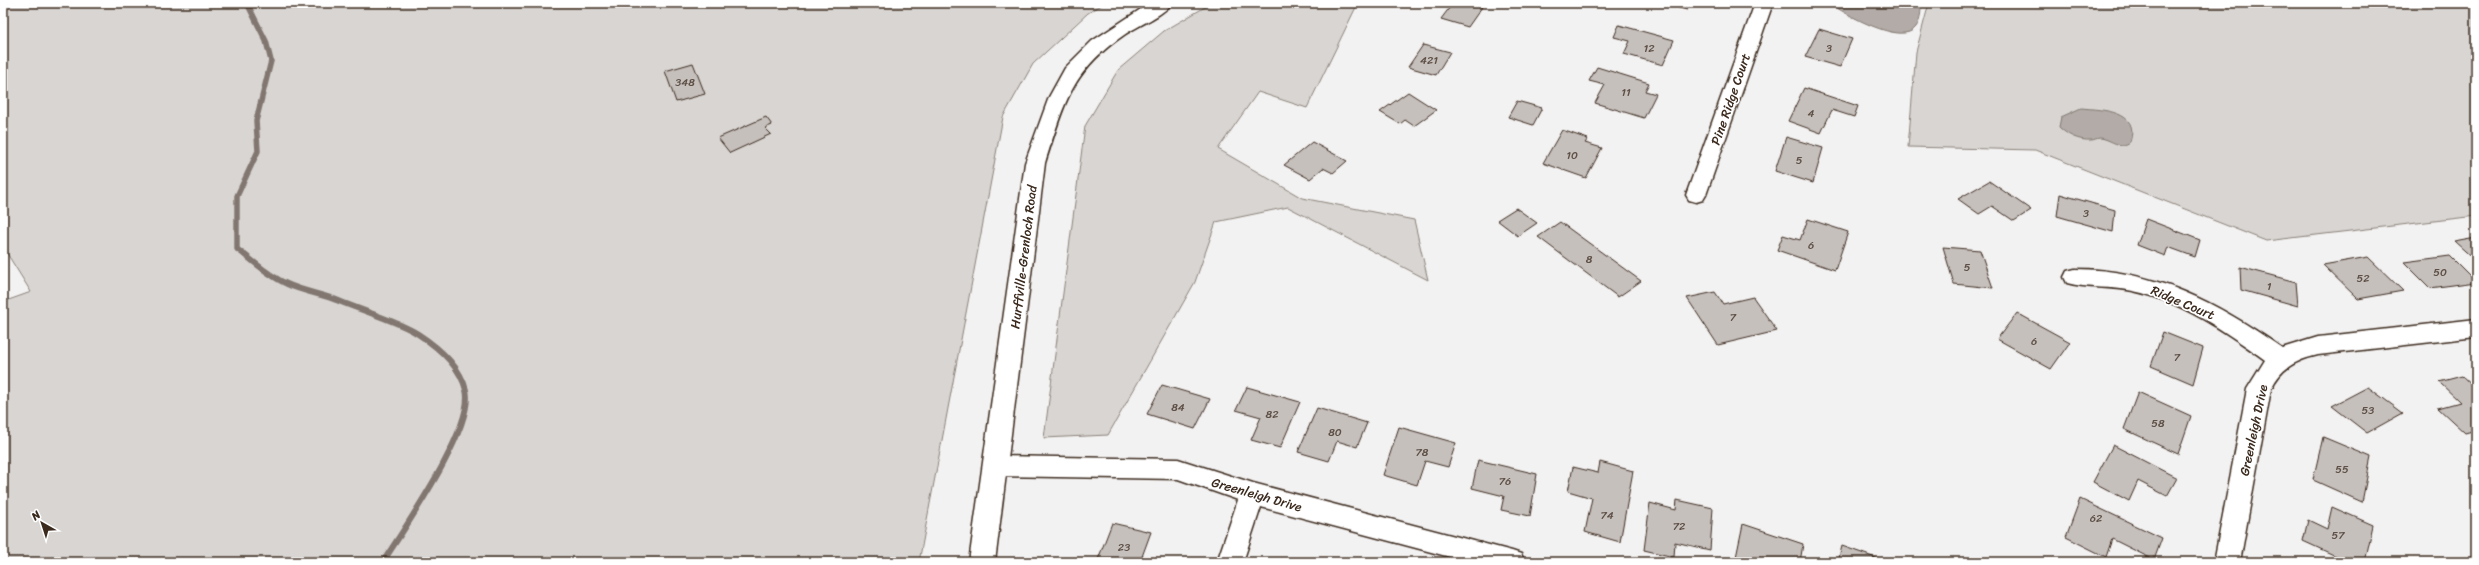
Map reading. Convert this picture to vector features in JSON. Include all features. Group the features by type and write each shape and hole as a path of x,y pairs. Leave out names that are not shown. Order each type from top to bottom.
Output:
{"street":[{"name":"Hurffville-Grenloch Road","path":"982,562 996,466 1035,163 1048,121 1078,64 1109,36 1163,3"},
{"name":"Pine Ridge Court","path":"1696,195 1764,3"},
{"name":"Ridge Court","path":"2075,277 2112,278 2178,297 2220,318 2279,358"},
{"name":"Greenleigh Drive","path":"2227,562 2259,389 2265,375 2279,358 2295,351 2318,346 2476,328"},
{"name":"Greenleigh Drive","path":"996,466 1178,469 1253,494 1512,562"},
{"path":"1230,562 1253,494"}],"shaded area":[{"path":"3,3 1105,3 1088,13 1033,64 1003,117 919,562 3,562 3,302 31,292 3,247"},
{"path":"1212,3 1358,3 1307,108 1258,92 1218,149 1302,198 1414,220 1428,280 1288,207 1216,222 1195,282 1108,435 1044,438 1085,126 1118,70 1164,31"},
{"path":"1829,3 1921,3 1919,21 1916,27 1909,32 1899,33 1886,31 1859,20"},
{"path":"1929,3 2476,3 2476,216 2266,241 2035,150 1908,147 1916,52"},
{"path":"2081,108 2109,111 2125,118 2130,123 2132,131 2130,142 2119,145 2100,138 2082,140 2066,133 2059,127 2061,117"}],"building":[{"path":"1453,3 1469,3 1482,7 1468,27 1441,19"},
{"path":"1660,3 1690,3 1687,10"},
{"path":"1619,25 1674,40 1663,65 1624,54 1630,41 1614,37"},
{"path":"1819,29 1852,39 1840,67 1805,57"},
{"path":"1423,45 1450,52 1436,75 1408,67"},
{"path":"693,63 705,94 676,102 665,71"},
{"path":"1597,67 1649,83 1645,91 1656,94 1644,118 1595,103 1605,85 1589,81"},
{"path":"1804,88 1858,106 1854,117 1832,110 1821,133 1788,121"},
{"path":"1408,92 1436,110 1414,126 1405,120 1400,124 1380,112"},
{"path":"1517,101 1542,108 1533,125 1508,117"},
{"path":"766,117 772,125 765,128 771,134 730,153 718,138"},
{"path":"1562,130 1588,139 1585,143 1602,148 1586,178 1543,163"},
{"path":"1786,137 1823,148 1813,183 1775,171"},
{"path":"1312,142 1347,161 1333,173 1323,168 1310,179 1284,165"},
{"path":"1989,181 2031,210 2014,221 1992,206 1979,214 1958,199"},
{"path":"2060,194 2115,210 2113,232 2057,216"},
{"path":"1516,208 1537,223 1518,236 1497,220"},
{"path":"1808,219 1848,232 1835,270 1777,250 1783,235 1800,240"},
{"path":"2146,219 2200,240 2195,257 2168,247 2165,256 2137,245"},
{"path":"1560,222 1641,281 1618,297 1538,237"},
{"path":"2476,237 2476,261 2454,241"},
{"path":"1943,247 1980,250 1993,288 1954,284"},
{"path":"2450,256 2476,282 2430,288 2404,262"},
{"path":"2368,257 2403,291 2358,299 2323,265"},
{"path":"2240,267 2296,282 2298,306 2241,290"},
{"path":"1715,292 1723,304 1753,297 1777,331 1718,345 1687,298"},
{"path":"2017,313 2070,342 2051,369 1997,339"},
{"path":"2163,332 2203,348 2193,384 2151,366"},
{"path":"2462,376 2476,389 2476,430 2465,433 2438,408 2460,402 2439,382"},
{"path":"1162,385 1210,399 1195,429 1147,414"},
{"path":"1247,387 1300,402 1280,448 1251,440 1261,417 1236,410"},
{"path":"2368,387 2403,413 2367,433 2332,406"},
{"path":"2138,392 2191,416 2178,454 2124,429"},
{"path":"1317,408 1367,423 1357,447 1337,441 1329,461 1298,452"},
{"path":"1399,427 1456,443 1448,467 1425,461 1417,485 1383,475"},
{"path":"2323,437 2371,457 2362,502 2313,480"},
{"path":"2113,445 2177,478 2167,496 2138,481 2129,501 2093,482"},
{"path":"1478,460 1537,474 1530,516 1501,510 1504,496 1472,488"},
{"path":"1600,462 1633,471 1620,542 1585,532 1592,498 1568,491 1573,467 1598,473"},
{"path":"2080,499 2162,538 2154,560 2112,539 2106,557 2066,537"},
{"path":"1677,500 1713,508 1710,550 1675,542 1674,557 1644,550 1650,503 1676,510"},
{"path":"2332,507 2373,525 2365,562 2349,562 2303,541 2308,520 2327,529"},
{"path":"1112,523 1151,532 1140,562 1097,562"},
{"path":"1743,524 1803,544 1800,562 1735,562"},
{"path":"1842,546 1887,562 1838,562"}],"waterway":[{"path":"246,256 237,249 237,196 258,151 256,121 271,61 266,41 247,3"},
{"path":"245,255 270,275 287,284 333,299 391,321 418,334 426,339 447,358 459,373 463,381 466,390 466,406 460,428 436,478 383,562"}]}
